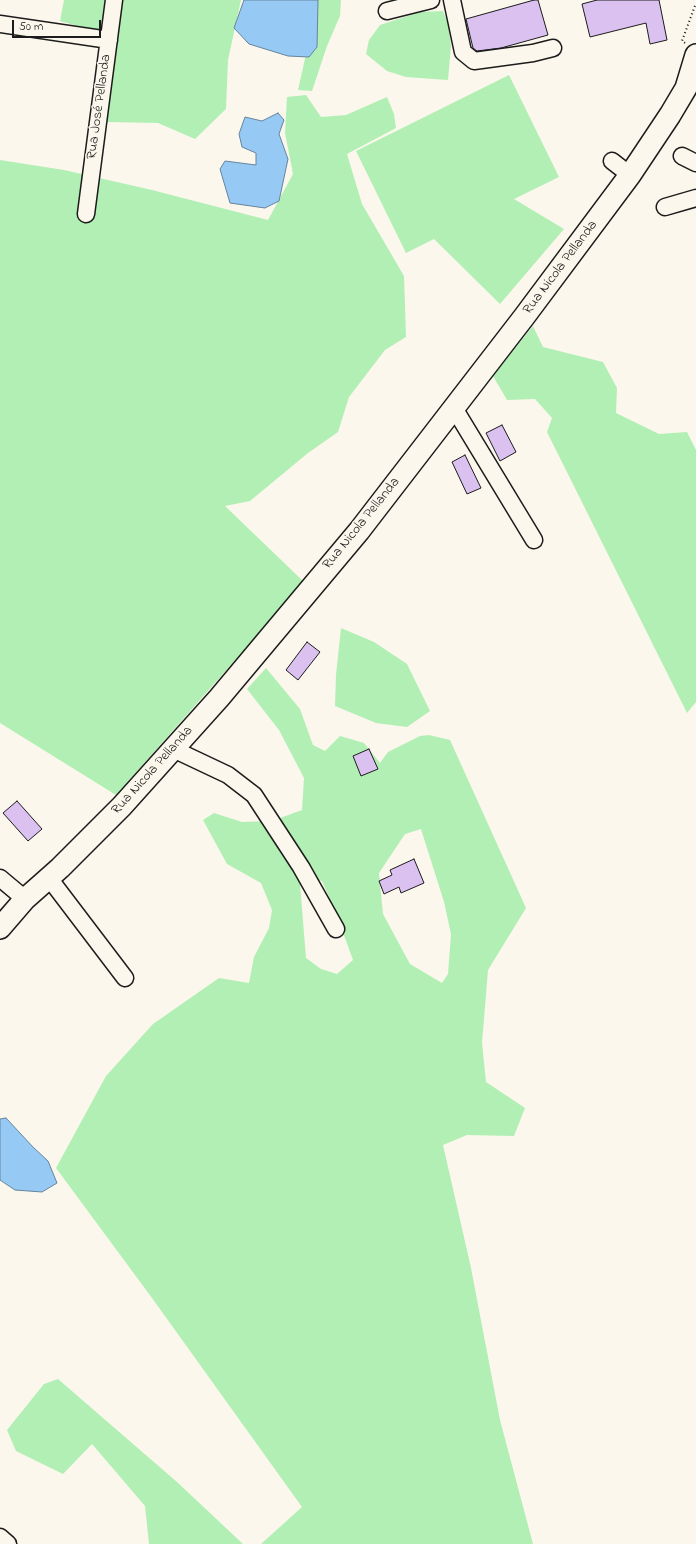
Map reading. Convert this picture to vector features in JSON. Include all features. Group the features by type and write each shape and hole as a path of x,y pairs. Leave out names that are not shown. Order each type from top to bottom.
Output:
{"main road":[{"name":"Rua Nicola Pellanda","path":"0,928 25,899 49,878 122,806 174,749 219,698 359,531 524,317 630,174 670,115 691,95 692,50"}],"street":[{"name":"Rua José Pellanda","path":"86,214 114,0"},
{"path":"387,11 431,0"},
{"path":"452,0 463,52 474,61 533,53 554,48"},
{"path":"0,24 109,40"},
{"path":"682,156 696,163"},
{"path":"612,161 630,174"},
{"path":"665,207 696,198"},
{"path":"454,408 534,540"},
{"path":"174,749 228,776 254,795 301,867 336,930"},
{"path":"0,878 25,899"},
{"path":"49,878 125,978"},
{"path":"0,1537 8,1544"}],"path":[{"path":"692,50 682,42 696,3"}],"green space":[{"path":"64,0 241,0 228,60 226,109 195,139 158,123 107,122 97,104 106,34 60,21"},
{"path":"318,0 341,0 340,16 327,46 312,91 298,90"},
{"path":"443,11 448,23 451,46 448,80 406,77 387,71 366,54 369,40 380,25 420,12"},
{"path":"509,75 559,177 514,199 564,229 500,304 434,239 406,253 356,151"},
{"path":"306,95 321,117 346,115 387,97 394,114 396,128 347,154 362,204 404,276 406,337 385,350 349,397 338,432 308,453 250,501 225,506 304,582 116,795 0,723 0,160 64,170 152,190 268,220 293,174 285,133 287,97"},
{"path":"533,326 543,347 603,362 617,388 616,413 659,434 687,432 696,450 696,702 687,713 547,432 552,418 535,399 507,400 493,376"},
{"path":"341,628 374,642 407,664 430,711 407,727 376,723 335,706 336,675"},
{"path":"266,668 300,709 313,745 325,751 340,736 364,743 380,763 388,752 420,736 429,735 450,740 526,908 488,970 482,1043 486,1082 525,1108 514,1136 467,1135 443,1145 471,1268 500,1420 533,1544 261,1544 302,1507 152,1298 56,1168 106,1076 153,1024 219,978 249,983 254,957 269,928 272,910 261,883 227,864 203,820 214,813 242,822 272,821 302,810 304,778 279,730 247,689","holes":["421,829 444,902 451,934 448,974 442,983 410,964 383,914 379,873 405,834","309,878 322,881 353,960 337,974 321,969 306,958 300,884"]},
{"path":"58,1379 177,1482 243,1544 149,1544 145,1506 92,1444 63,1474 16,1451 7,1430 44,1384"}],"water":[{"path":"244,0 318,0 317,47 309,57 288,56 249,44 234,28"},
{"path":"278,113 284,120 279,134 288,159 279,201 265,208 230,203 220,169 225,161 256,165 256,153 242,147 239,134 245,117 262,121"},
{"path":"6,1118 48,1161 57,1183 42,1192 15,1190 0,1180 0,1119"}],"building":[{"path":"538,0 548,35 501,48 477,51 473,48 466,19"},
{"path":"597,0 659,0 667,40 650,44 646,23 590,37 582,4"},
{"path":"502,425 516,452 500,461 486,433"},
{"path":"465,455 481,488 467,494 452,462"},
{"path":"307,642 320,652 298,680 286,670"},
{"path":"369,749 378,769 361,776 353,756"},
{"path":"17,801 42,829 28,841 3,813"},
{"path":"414,859 424,883 401,893 399,887 384,894 379,881 392,875 390,870"}]}
